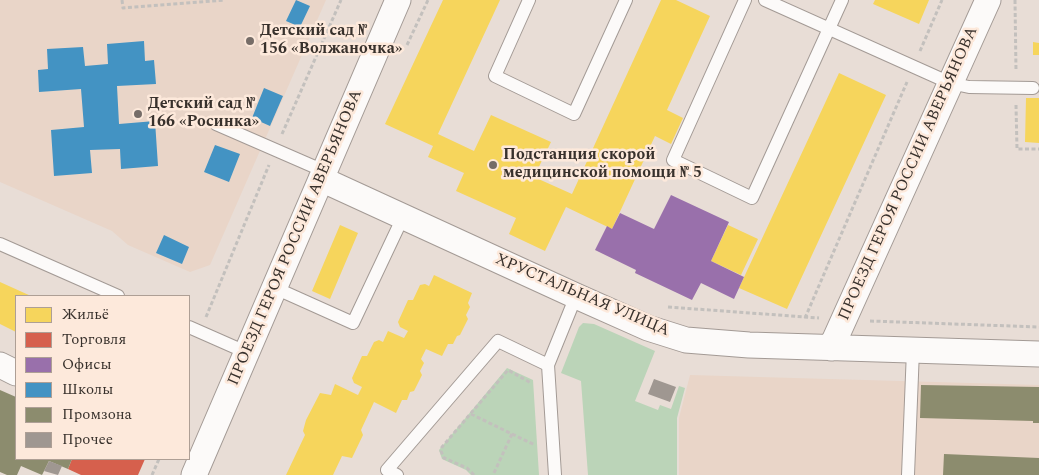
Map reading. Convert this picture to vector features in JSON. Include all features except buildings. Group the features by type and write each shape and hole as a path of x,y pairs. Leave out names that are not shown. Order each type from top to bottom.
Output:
{"street":[{"name":"ПРОЕЗД ГЕРОЯ РОССИИ АВЕРЬЯНОВА","path":"195,462 248,353 322,175 398,0"},
{"name":"ПРОЕЗД ГЕРОЯ РОССИИ АВЕРЬЯНОВА","path":"831,348 988,0"},
{"name":"ХРУСТАЛЬНАЯ УЛИЦА","path":"322,175 403,217 576,296 648,328 686,340 749,345 1039,354"},
{"path":"0,365 15,372"}],"lane":[{"path":"529,0 495,76 574,114 626,0"},
{"path":"745,0 673,160 752,198 842,0"},
{"path":"765,0 950,83 969,87 1033,88"},
{"path":"216,124 322,175"},
{"path":"275,288 353,323 403,217"},
{"path":"0,244 116,295"},
{"path":"555,475 548,365 576,296"},
{"path":"190,328 248,353"},
{"path":"397,475 387,470 498,341 548,365"},
{"path":"908,475 913,350"}],"path":[{"path":"122,0 123,8 225,0"},
{"path":"805,318 942,0"},
{"path":"1015,0 1016,149 1039,149"},
{"path":"664,307 842,320 1039,327"},
{"path":"474,475 467,468 444,458 441,451 508,370 531,382 531,391"},
{"path":"470,414 535,445"},
{"path":"492,475 512,434"},
{"path":"534,436 535,452"},
{"path":"152,475 159,460"}],"shaded area":[{"name":"Детский сад № 166 «Росинка»","path":"0,0 326,0 210,265 190,272 128,245 112,231 0,182"},
{"path":"690,375 1039,385 1039,475 679,475 679,418"}],"green space":[{"path":"583,323 594,324 655,351 635,401 658,410 660,405 671,409 679,386 685,388 677,418 677,475 588,475 581,381 561,373 579,327"},
{"path":"507,368 533,380 539,475 471,475 466,470 442,459 439,450"}],"place":[{"name":"Детский сад № 156 «Волжаночка»","path":"250,41"},
{"name":"Детский сад № 166 «Росинка»","path":"138,114"},
{"name":"Подстанция скорой медицинской помощи № 5","path":"493,165"}]}
